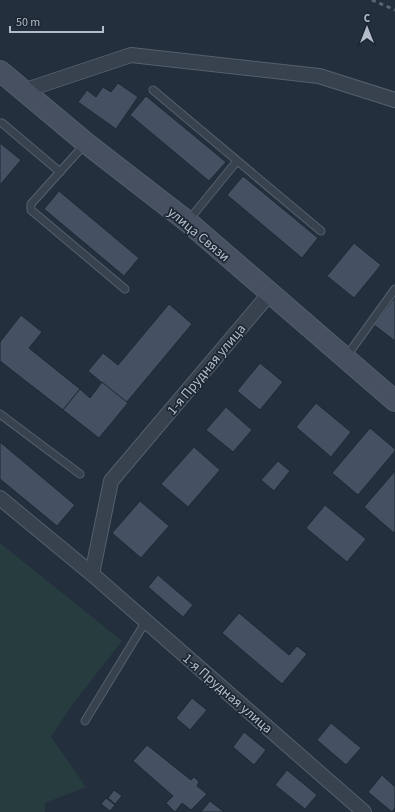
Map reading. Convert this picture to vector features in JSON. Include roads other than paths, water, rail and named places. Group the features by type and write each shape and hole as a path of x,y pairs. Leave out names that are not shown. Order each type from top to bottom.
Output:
{"street":[{"path":"23,91 131,55 319,76 395,100"},
{"name":"улица Связи","path":"0,71 86,143 188,222 395,401"},
{"name":"1-я Прудная улица","path":"92,574 111,481 270,293"},
{"name":"1-я Прудная улица","path":"0,498 92,574 364,812"}],"lane":[{"path":"153,90 321,231"},
{"path":"0,123 2,123 60,172"},
{"path":"86,143 31,204 31,210 125,290"},
{"path":"188,222 237,161"},
{"path":"345,358 395,289"},
{"path":"0,414 80,474"},
{"path":"85,721 146,621"}],"railway":[{"path":"372,0 395,10"}]}
